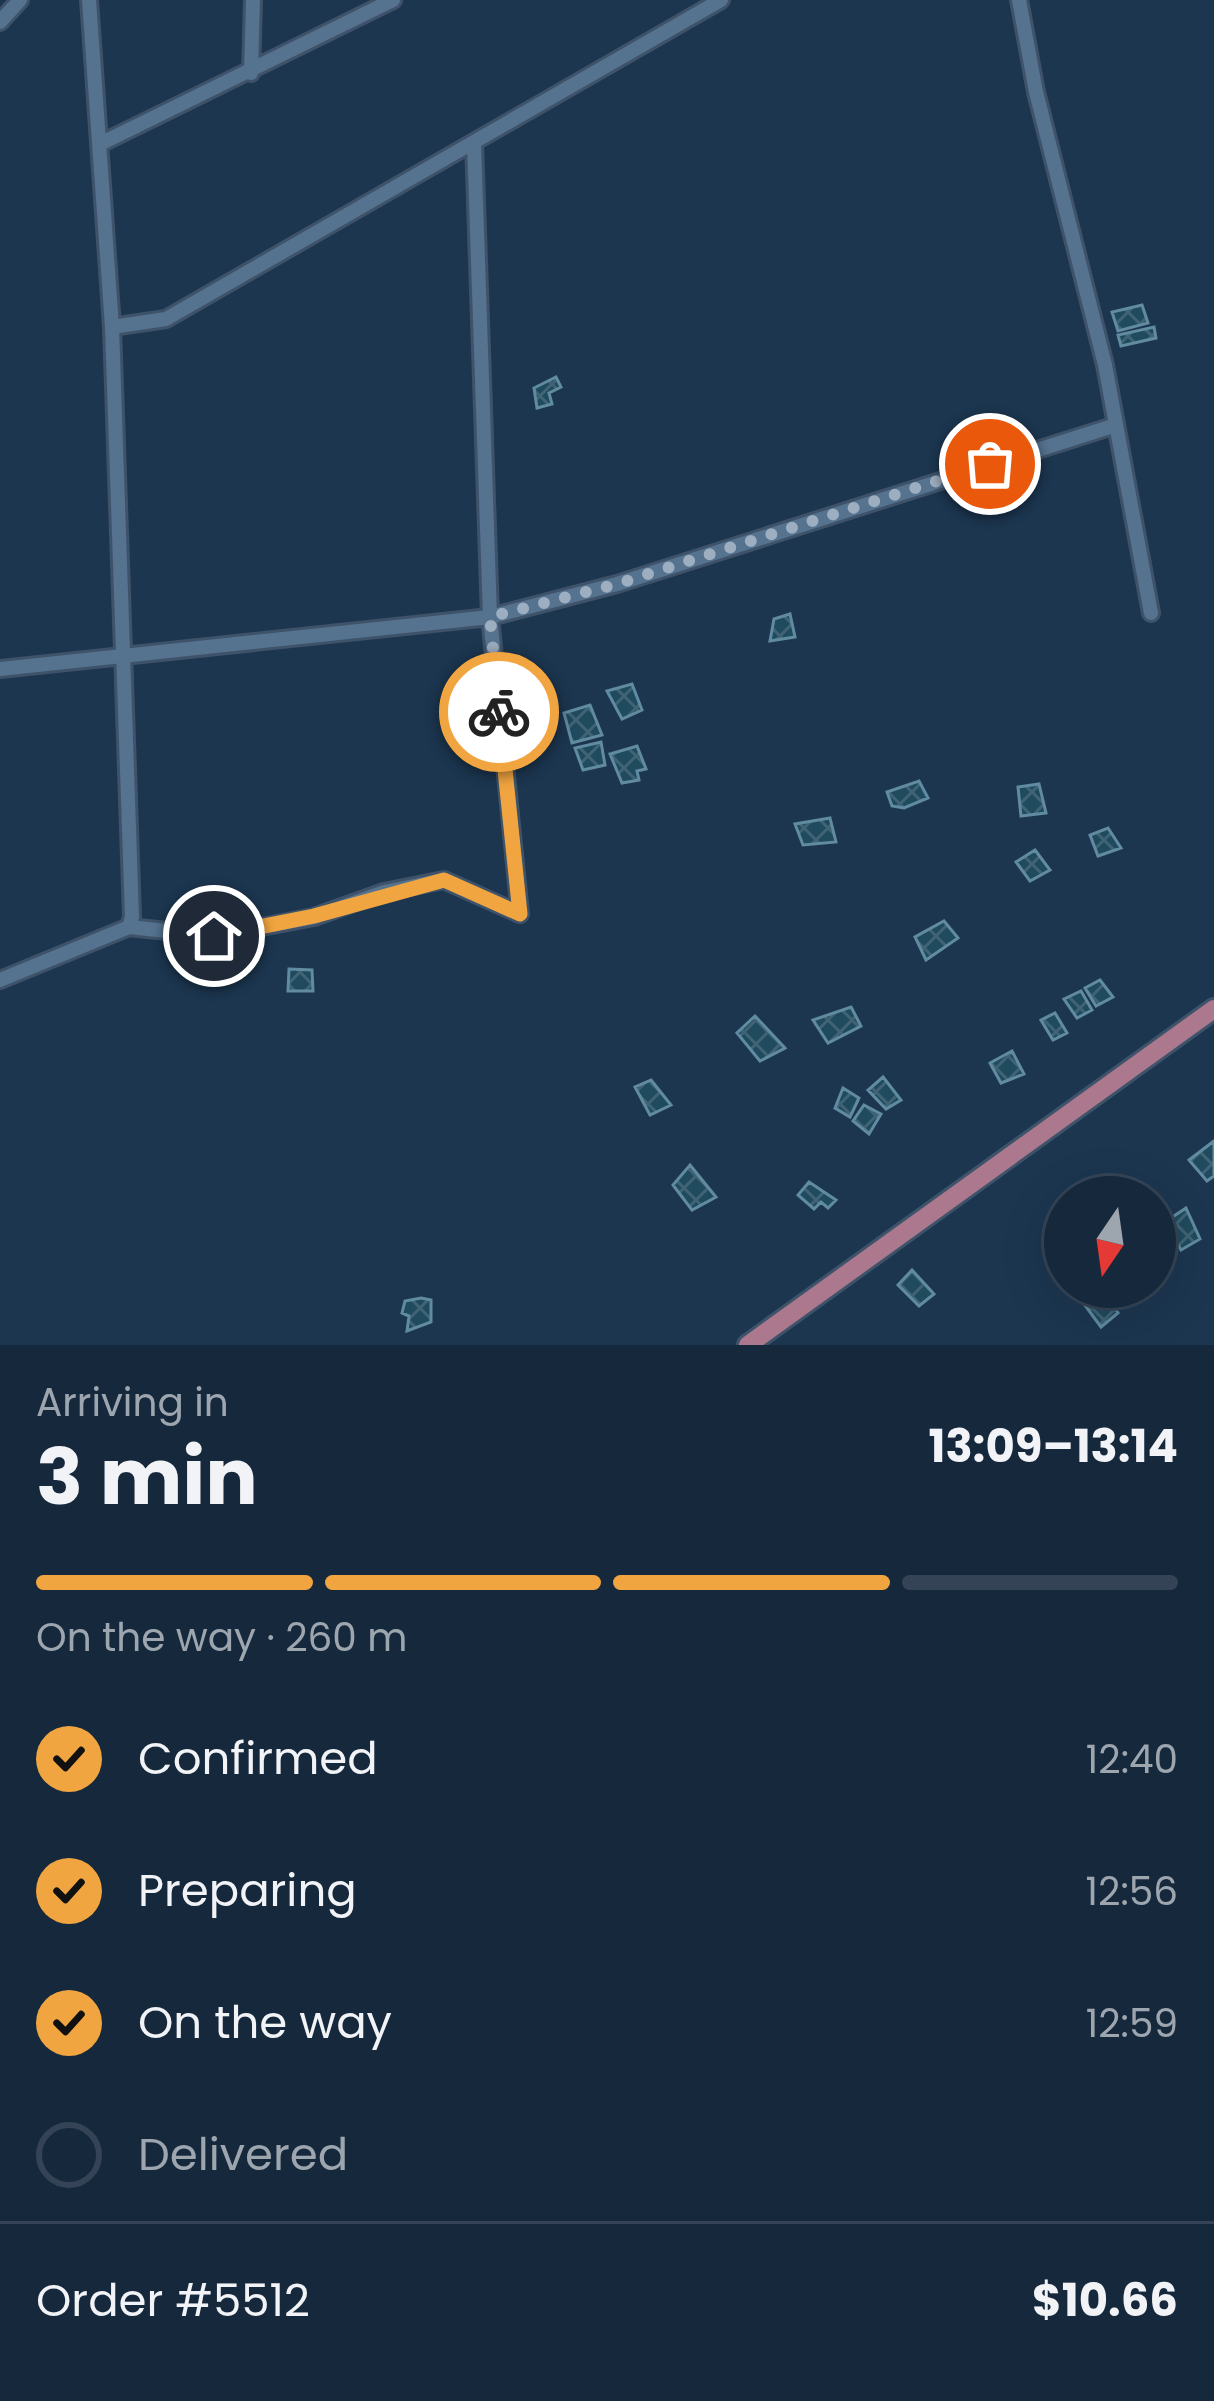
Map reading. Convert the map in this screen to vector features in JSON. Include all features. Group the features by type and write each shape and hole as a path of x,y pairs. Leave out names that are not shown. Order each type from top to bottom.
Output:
{"main road":[{"path":"748,1345 1214,1009"}],"street":[{"path":"0,22 20,0"},
{"path":"89,0 112,327 133,868 129,927"},
{"path":"251,73 253,0"},
{"path":"102,142 393,0"},
{"path":"112,327 166,320 721,0"},
{"path":"1019,0 1116,425 1151,613"},
{"path":"0,980 129,927 214,936 314,916 444,880 520,914 490,617 474,142"},
{"path":"0,669 490,617 617,584 1116,425"}],"building":[{"path":"1142,305 1148,323 1118,331 1112,312"},
{"path":"1154,327 1156,338 1121,346 1118,335"},
{"path":"556,377 561,387 549,393 552,404 537,408 534,388"},
{"path":"790,614 795,637 770,641 774,619"},
{"path":"632,684 642,710 622,719 607,691"},
{"path":"590,705 602,735 572,743 564,713"},
{"path":"601,742 605,765 583,770 575,748"},
{"path":"637,746 646,769 637,771 639,780 622,783 610,754"},
{"path":"919,781 928,798 904,808 892,806 887,792"},
{"path":"1039,784 1046,813 1021,816 1018,787"},
{"path":"830,818 836,842 803,845 795,824"},
{"path":"1108,828 1121,848 1098,856 1090,835"},
{"path":"1035,850 1050,870 1030,881 1016,862"},
{"path":"944,921 958,938 926,960 915,937"},
{"path":"289,969 312,970 313,991 288,991"},
{"path":"1100,980 1113,997 1096,1006 1085,988"},
{"path":"1081,991 1092,1010 1077,1018 1064,999"},
{"path":"851,1007 861,1026 828,1043 813,1020"},
{"path":"1055,1013 1067,1033 1053,1040 1041,1020"},
{"path":"755,1016 785,1048 760,1061 737,1033"},
{"path":"1012,1051 1024,1074 1001,1083 990,1063"},
{"path":"883,1077 901,1100 886,1109 868,1090"},
{"path":"651,1080 671,1105 650,1115 635,1087"},
{"path":"843,1088 859,1098 850,1117 835,1108"},
{"path":"864,1105 881,1114 869,1134 853,1121"},
{"path":"1214,1141 1214,1176 1207,1181 1189,1160"},
{"path":"690,1165 716,1197 692,1210 673,1185"},
{"path":"809,1182 836,1200 828,1208 821,1202 814,1209 798,1195"},
{"path":"1186,1208 1200,1239 1181,1250 1176,1241 1176,1215"},
{"path":"912,1270 934,1294 919,1306 898,1285"},
{"path":"431,1300 431,1322 407,1331 409,1316 402,1313 405,1301"},
{"path":"1087,1308 1115,1308 1118,1313 1101,1327"}],"way so far":[{"path":"499,712 490,617 617,584 990,464"}],"route":[{"path":"214,936 314,916 384,892 444,880 520,914 499,712"}]}
